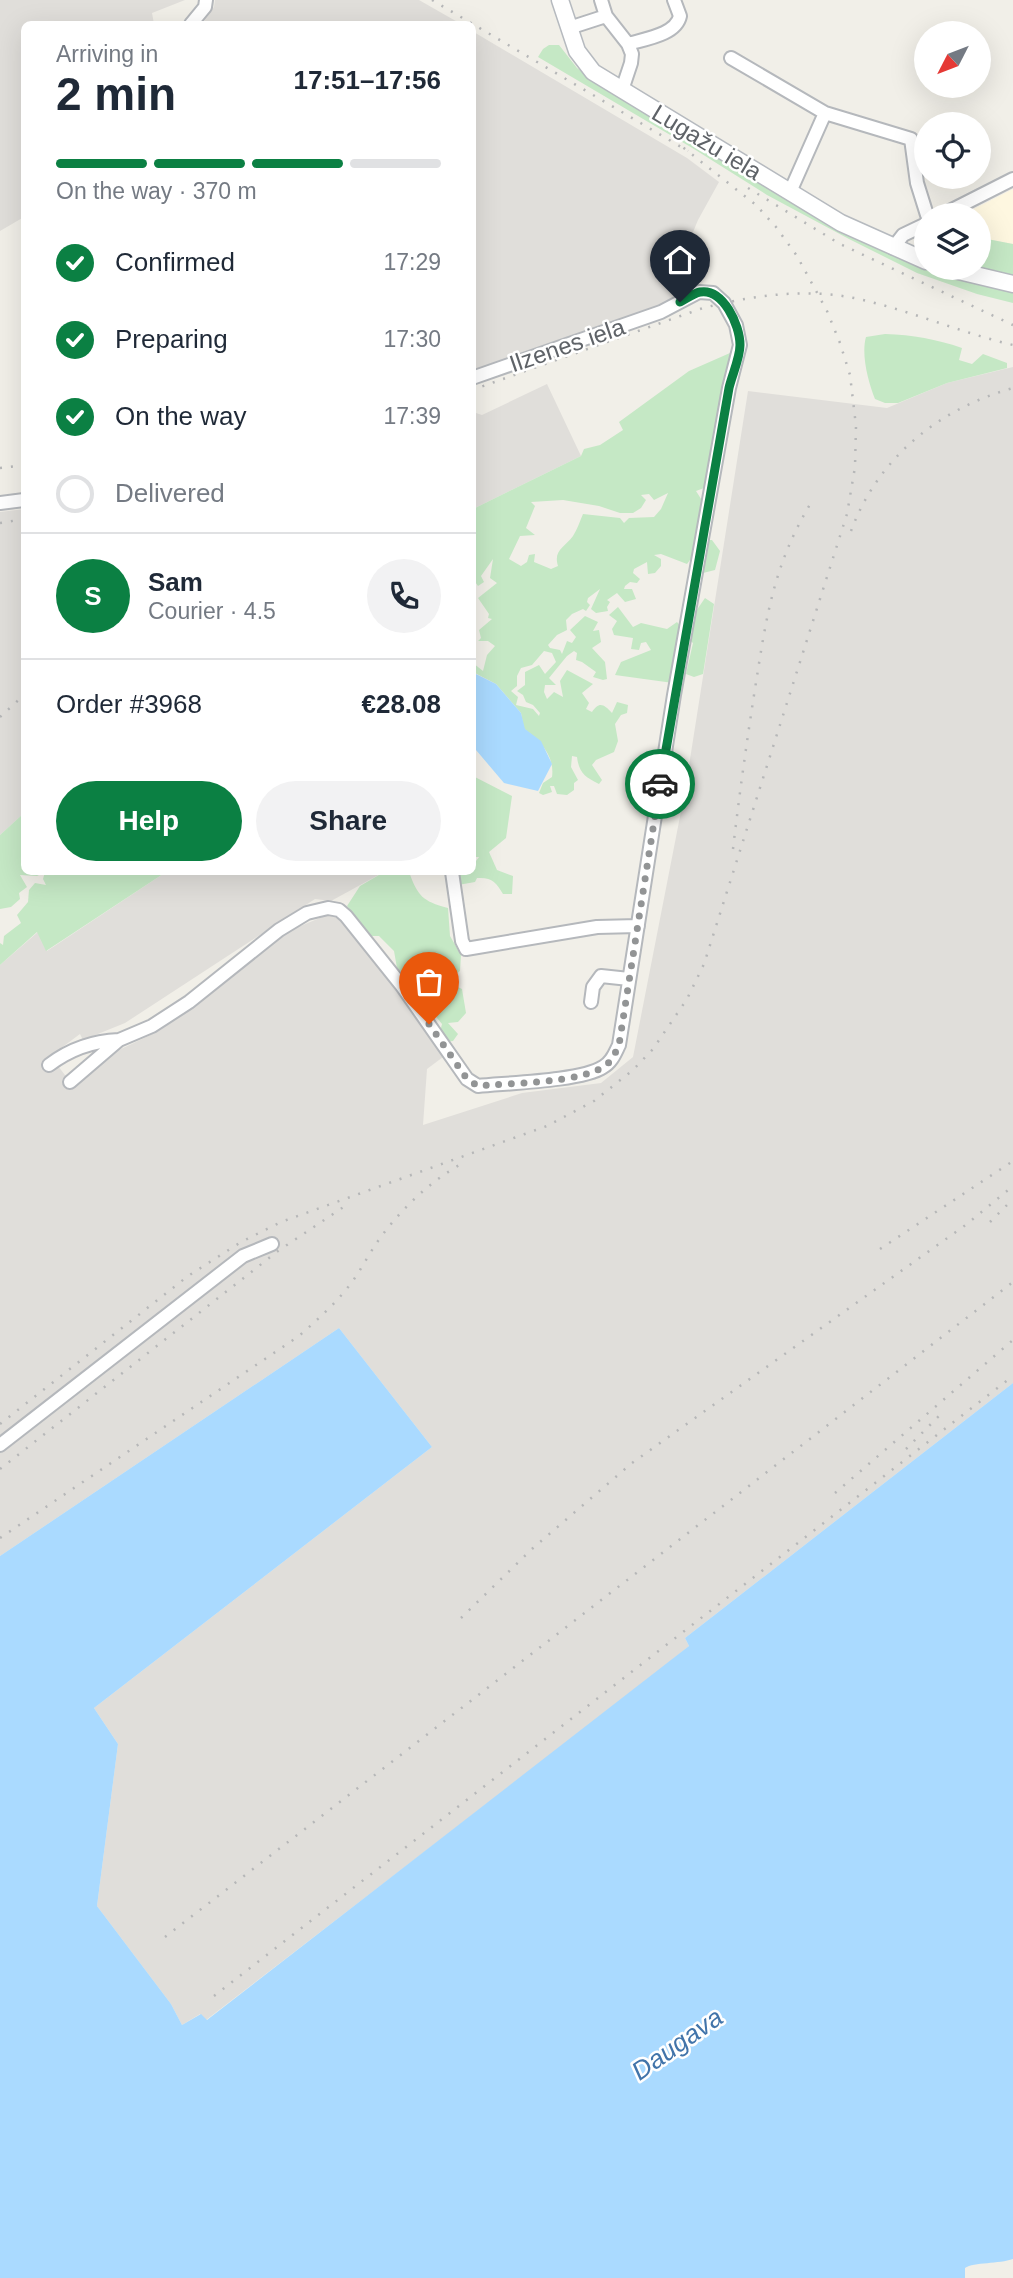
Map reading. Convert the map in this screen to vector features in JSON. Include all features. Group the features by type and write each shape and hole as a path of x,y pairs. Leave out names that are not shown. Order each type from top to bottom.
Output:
{"street":[{"path":"193,21 205,6 206,0"},
{"name":"Lugažu iela","path":"560,0 581,59 593,72 841,223 914,256"},
{"path":"601,0 606,16 628,44 631,64 622,90"},
{"path":"628,44 670,30 677,24 680,16 674,0"},
{"path":"569,28 606,16"},
{"path":"731,58 825,113 911,139 917,183 923,203"},
{"path":"790,192 825,113"},
{"path":"966,203 1013,179"},
{"path":"894,248 903,235 914,230"},
{"path":"991,279 1013,284"},
{"name":"Ilzenes iela","path":"476,377 660,312 699,292 713,293 724,303 736,325 740,345 729,388 676,683 638,926"},
{"path":"0,503 21,500"},
{"path":"70,1082 119,1040 152,1026 189,1002 279,929 307,914 328,908 339,910 346,916 402,986 467,1079 478,1086 582,1075 602,1068 612,1059 619,1045 638,926 597,927 466,949 462,941 452,875"},
{"path":"591,1002 593,987 601,976 629,979"},
{"path":"49,1065 63,1054 78,1048 101,1041 119,1040"},
{"path":"0,1446 243,1256 272,1244"}],"shaded area":[{"path":"0,0 185,0 152,13 153,21 21,21 21,219 0,231"},
{"path":"215,0 419,0 456,21 204,21 214,7"},
{"path":"476,33 687,158 719,182 693,232 696,246 675,300 476,369"},
{"path":"1013,189 1013,244 991,240 991,203 986,203"},
{"path":"1013,367 1013,1383 685,1638 689,1646 644,1683 206,2020 200,2014 182,2025 171,2004 97,1906 118,1744 94,1708 432,1447 339,1328 0,1556 0,965 38,932 47,951 161,875 379,875 331,901 315,899 125,1023 83,1040 80,1034 45,1060 58,1066 68,1079 93,1069 121,1049 159,1031 203,1000 286,932 327,915 340,918 381,967 443,1057 427,1069 423,1125 522,1093 601,1083 633,1057 685,791 748,391 887,408 947,383"},
{"path":"547,384 581,456 476,508 476,413 482,415"},
{"path":"21,509 21,816 0,835 0,512"}],"green space":[{"path":"549,45 559,45 577,68 615,95 873,246 914,263 914,272 767,195 538,57"},
{"path":"991,240 1013,244 1013,278 991,272"},
{"path":"937,280 971,280 1013,291 1013,303"},
{"path":"885,334 915,336 943,342 962,348 959,360 972,364 983,354 1007,363 1007,368 947,383 898,403 885,403 875,399 864,351 866,337"},
{"path":"730,353 704,488 696,491 703,502 698,540 712,540 720,551 715,570 703,573 693,556 687,564 661,554 654,555 661,559 661,566 655,573 648,574 647,562 634,569 633,573 640,579 637,583 630,582 625,586 624,589 632,589 636,599 625,602 617,593 607,600 610,602 608,611 596,613 591,609 600,589 588,598 590,605 586,611 583,609 566,620 567,630 557,635 548,645 550,648 560,650 562,654 567,641 572,643 576,637 570,630 585,616 598,622 593,631 599,630 601,642 592,648 605,662 607,679 593,677 596,672 576,660 577,653 574,651 549,678 556,685 545,685 547,699 554,692 563,697 560,681 567,670 593,684 582,693 589,703 586,709 592,712 602,705 612,713 617,702 628,705 627,713 621,715 615,724 618,741 614,752 596,760 592,765 602,780 599,784 583,774 577,757 572,756 571,767 578,780 574,783 574,790 567,795 557,794 554,786 550,786 552,792 543,795 539,793 543,783 552,777 549,755 541,743 524,729 521,713 496,684 476,674 476,665 483,671 487,655 495,646 488,641 478,641 481,638 479,630 492,619 488,618 489,614 478,598 497,583 490,578 493,559 481,576 484,582 478,586 476,583 476,508 581,456 584,449 600,445 623,430 619,422 689,371","holes":["668,493 654,517 629,518 624,523 620,518 583,514 573,536 558,552 558,566 551,569 534,562 535,554 529,555 527,562 521,566 509,559 520,536 535,535 526,528 535,506 531,502 563,500 599,506 620,513 633,513 641,508 646,500 641,495 649,494 654,500","544,651 552,653 556,662 545,674 539,665 525,672 525,685 517,691 523,695 526,702 533,705 540,713 539,716 533,709 516,705 518,697 511,691 517,686 517,676 521,668 532,665"]},
{"path":"705,598 714,604 703,674 694,677 686,674 693,643 687,638 695,621 692,617"},
{"path":"618,607 633,627 641,623 667,629 677,622 682,628 673,683 615,675 621,662 651,650 646,642 641,643 639,650 631,649 633,638 614,635 612,629 617,621 609,615"},
{"path":"476,778 512,796 506,838 489,852 497,870 513,876 512,894 503,894 496,883 486,878 477,878 475,882 458,885 460,875 476,875 476,861 479,857 476,857"},
{"path":"21,816 21,875 39,875 37,876 20,875 27,887 19,893 20,899 11,907 0,909 0,835"},
{"path":"44,875 161,875 46,951 37,932 0,965 0,943 3,945 4,936 21,923 17,915 28,902 29,890 35,883 46,885"},
{"path":"379,875 410,875 422,896 432,903 448,908 450,936 461,955 460,971 445,981 462,989 466,1013 458,1022 448,1023 458,1034 453,1041 446,1042 440,1032 442,1024 419,1002 418,985 397,968 394,951 379,936 371,936 347,906 360,886"}],"water":[{"path":"476,674 496,684 521,713 525,729 541,741 552,764 538,791 504,783 476,750"},
{"name":"Daugava","path":"339,1328 432,1447 94,1708 118,1744 97,1906 171,2004 182,2025 201,2014 207,2020 689,1646 685,1638 1013,1383 1013,2259 969,2266 965,2268 965,2278 0,2278 0,1556"}],"railway":[{"path":"432,0 468,21"},
{"path":"476,26 688,151"},
{"path":"0,1424 188,1276 241,1242 281,1222 547,1126 594,1101 633,1070 653,1049 687,999 704,964 847,514 855,467 856,426 850,375 840,343 827,311 797,256 756,205 680,145"},
{"path":"748,188 840,244 1013,325"},
{"path":"476,389 703,308 742,299 783,294 823,294 863,300 1013,345"},
{"path":"851,531 877,481 894,459 914,440 960,409 1013,388"},
{"path":"0,468 21,465"},
{"path":"733,849 758,668 772,595 788,549 812,501"},
{"path":"0,523 21,520"},
{"path":"0,717 21,698"},
{"path":"880,1249 1013,1161"},
{"path":"0,1538 299,1336 343,1293 378,1241 405,1208 437,1180 461,1164"},
{"path":"461,1618 533,1548 632,1463 967,1224 1013,1186"},
{"path":"990,1222 1013,1199"},
{"path":"0,1469 278,1251 345,1206"},
{"path":"165,1937 1013,1282"},
{"path":"835,1493 1013,1340"},
{"path":"214,1996 1013,1376"},
{"path":"906,1449 941,1414"}],"way so far":[{"path":"429,1024 467,1079 478,1086 582,1075 602,1068 612,1059 619,1045 660,784"}],"route":[{"path":"660,784 729,388 740,345 736,325 724,303 713,293 699,292 680,302"}]}
